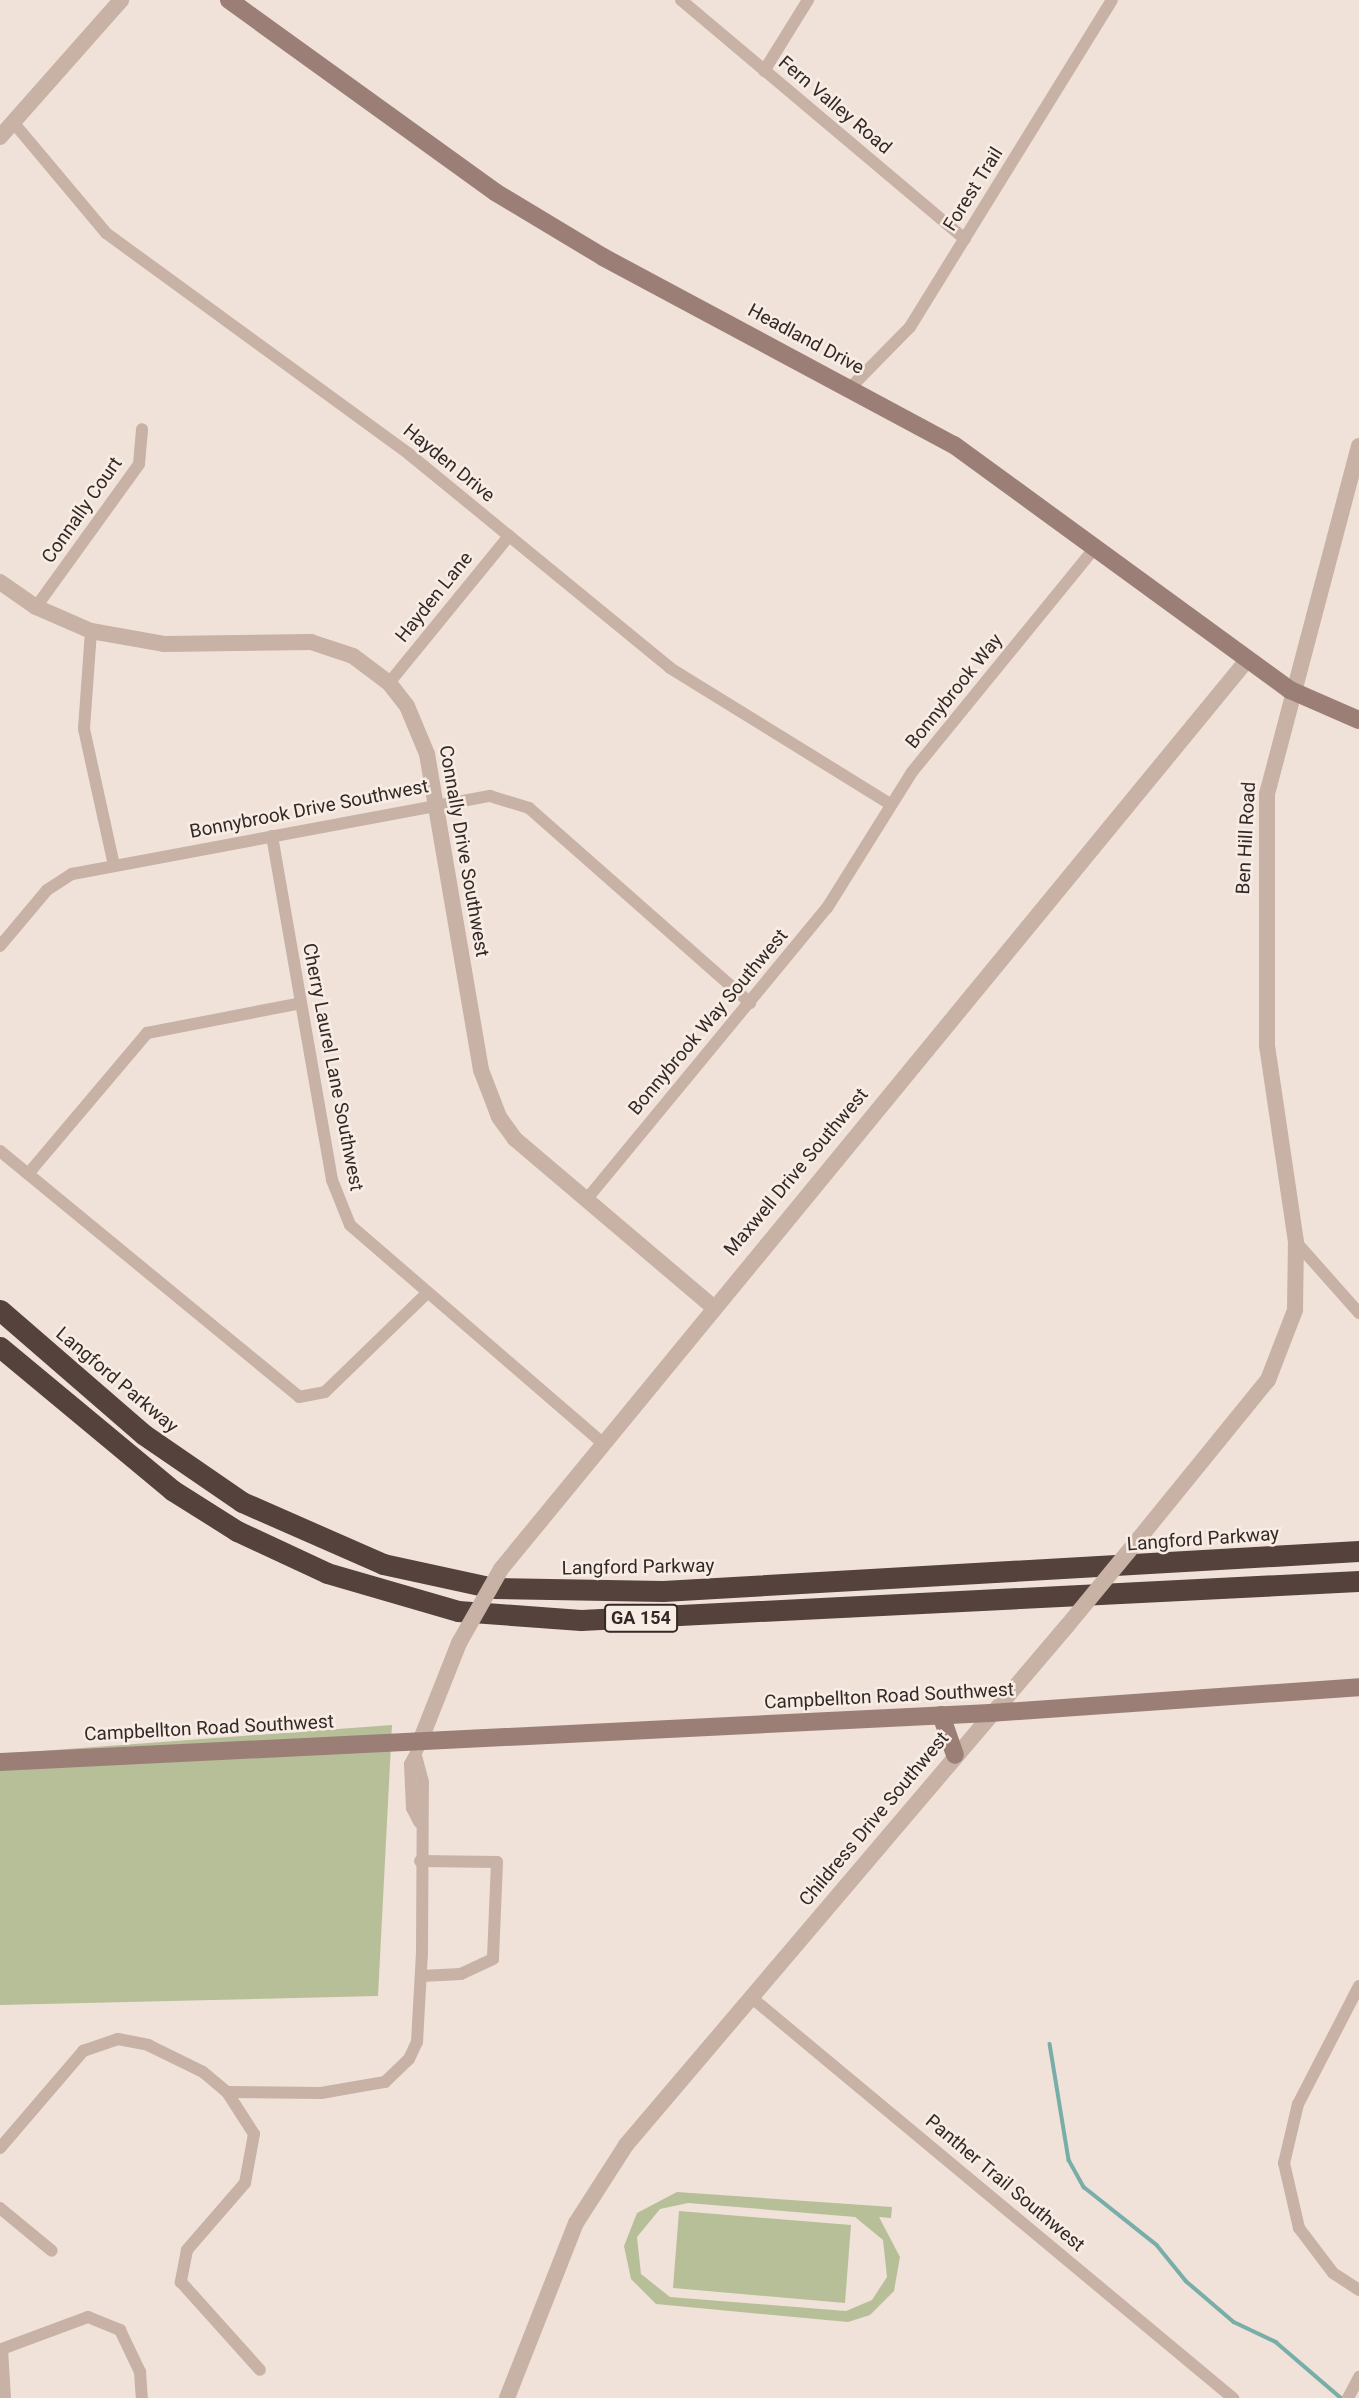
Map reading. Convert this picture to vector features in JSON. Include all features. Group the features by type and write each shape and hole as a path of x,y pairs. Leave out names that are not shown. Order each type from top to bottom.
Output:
{"highway":[{"name":"Langford Parkway","path":"0,1310 143,1434 242,1502 383,1564 493,1588 663,1591 1359,1551"},
{"name":"GA 154","path":"0,1347 162,1482 237,1531 338,1578 458,1611 581,1620 1359,1580"}],"main road":[{"name":"Headland Drive","path":"229,0 495,192 603,257 851,387 954,445 1290,690 1359,720"},
{"name":"Campbellton Road Southwest","path":"0,1762 418,1747 990,1713 1359,1687"},
{"path":"941,1715 956,1755"}],"street":[{"path":"0,137 121,0"},
{"name":"Fern Valley Road","path":"681,0 965,239"},
{"path":"764,71 808,0"},
{"name":"Forest Trail","path":"851,387 910,327 1112,0"},
{"name":"Hayden Drive","path":"13,122 106,233 409,454 670,668 889,803"},
{"name":"Connally Court","path":"36,607 139,464 142,429"},
{"name":"Ben Hill Road","path":"1296,1242 1269,1085 1264,895 1267,794 1290,690 1359,446"},
{"name":"Hayden Lane","path":"389,683 509,536"},
{"name":"Bonnybrook Way","path":"852,865 889,803 1096,548"},
{"name":"Connally Drive Southwest","path":"0,582 36,607 91,631 164,644 311,642 353,656 389,683 420,733 488,1094 515,1139 712,1306"},
{"path":"91,631 84,729 114,865"},
{"name":"Maxwell Drive Southwest","path":"418,1747 459,1643 501,1569 600,1441 1247,660"},
{"name":"Bonnybrook Drive Southwest","path":"0,946 58,881 114,865 490,796 528,808 750,1003"},
{"name":"Cherry Laurel Lane Southwest","path":"272,836 340,1206 365,1245 600,1441"},
{"name":"Bonnybrook Way Southwest","path":"586,1200 827,908 852,865"},
{"path":"27,1174 148,1033 301,1003"},
{"path":"0,1151 299,1397 325,1392 425,1295"},
{"path":"1296,1242 1359,1313"},
{"name":"Childress Drive Southwest","path":"507,2398 555,2268 600,2183 990,1713 1067,1626 1268,1380 1295,1310 1296,1242"},
{"path":"226,2092 321,2093 385,2082 417,2042 421,1976 419,1822 422,1761 418,1747"},
{"path":"420,1861 498,1862 493,1959 461,1974 421,1976"},
{"path":"1359,1986 1298,2104 1284,2163 1306,2239 1334,2273 1359,2290"},
{"name":"Panther Trail Southwest","path":"752,1998 1233,2398"},
{"path":"2,2143 83,2051 118,2039 192,2066 226,2092 254,2134 250,2163 244,2183 187,2250 180,2271 181,2282 260,2370"},
{"path":"0,2208 52,2251"},
{"path":"1,2350 88,2317 120,2330 140,2372 142,2398"},
{"path":"0,2334 5,2398"},
{"path":"1348,2398 1359,2377"}],"green space":[{"path":"392,1725 378,1996 0,2005 0,1754"},
{"path":"677,2192 892,2207 891,2218 879,2217 900,2257 894,2291 870,2315 848,2322 656,2304 631,2279 624,2246 637,2213","holes":["688,2203 855,2217 883,2240 887,2277 872,2300 846,2311 670,2297 641,2274 637,2237 660,2209"]},
{"path":"679,2211 851,2225 845,2303 673,2288"}],"waterway":[{"path":"1050,2044 1069,2160 1084,2187 1157,2245 1186,2281 1234,2322 1276,2342 1341,2398"}]}
